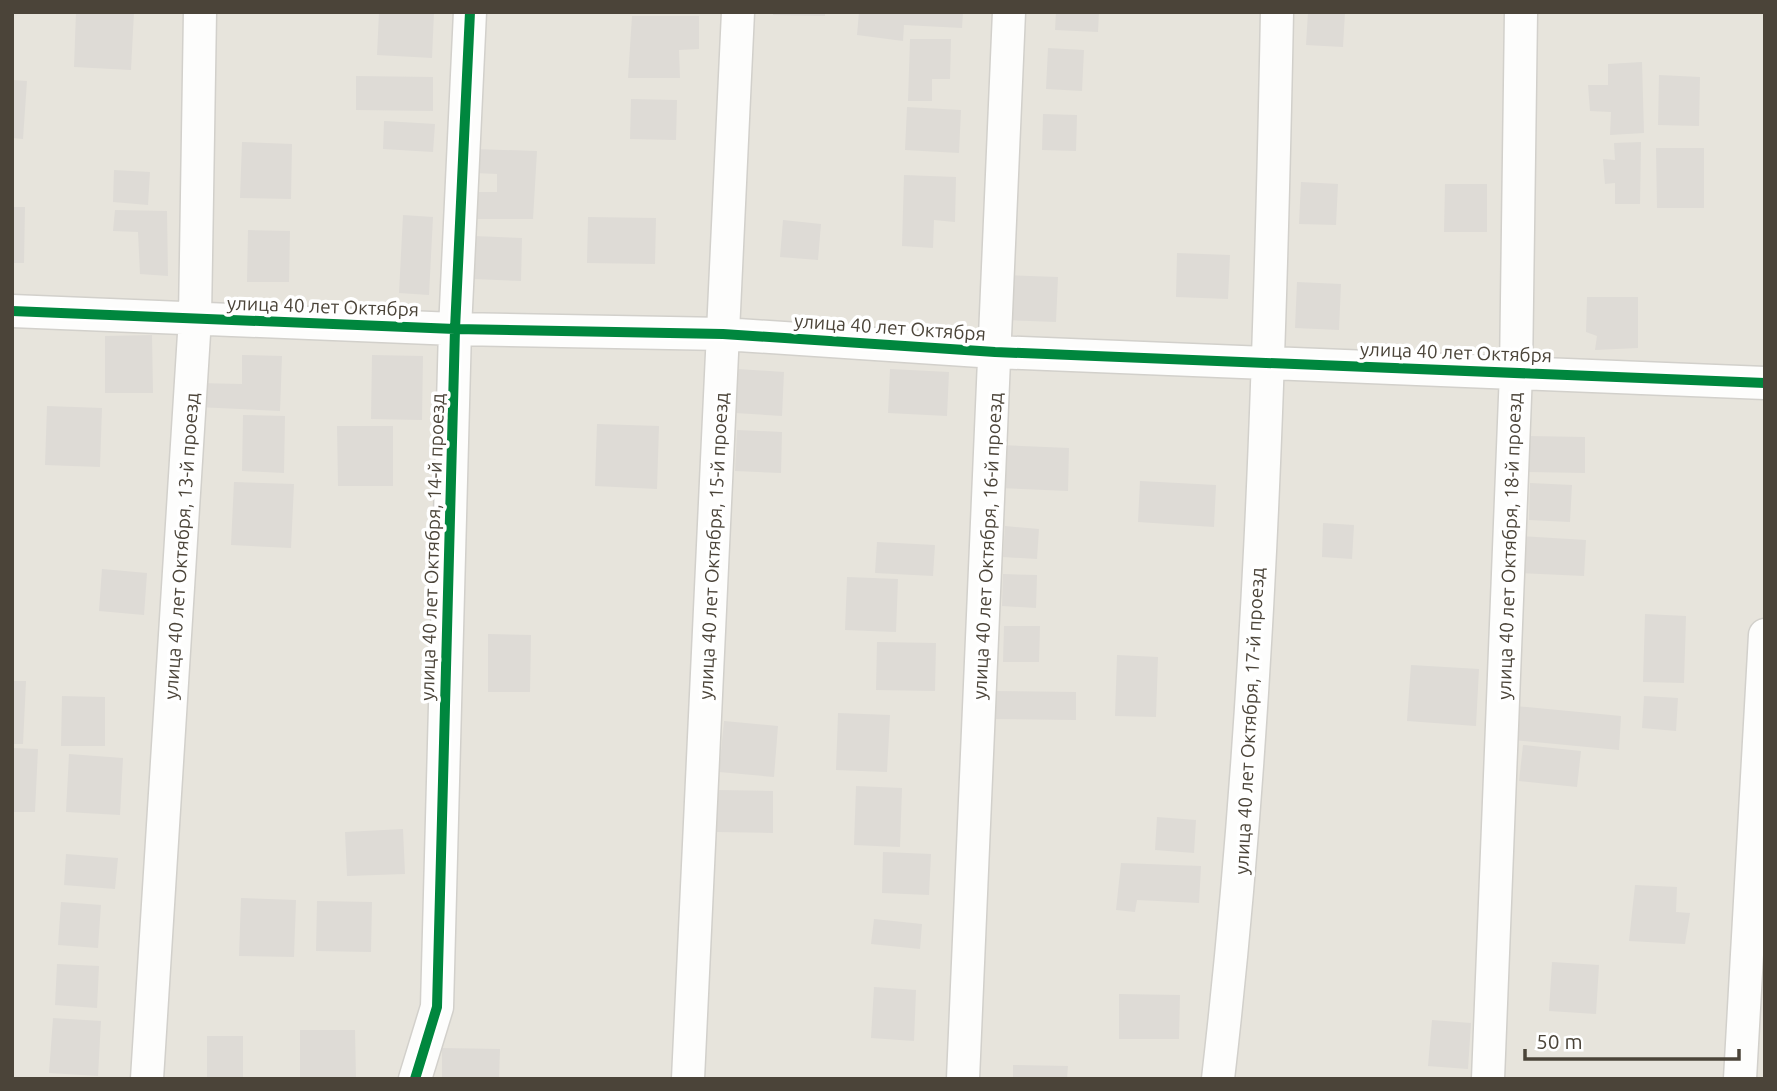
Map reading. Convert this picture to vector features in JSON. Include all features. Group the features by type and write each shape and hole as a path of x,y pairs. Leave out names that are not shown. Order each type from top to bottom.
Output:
{"street":[{"name":"улица 40 лет Октября, 13-й проезд","path":"147,1079 195,318 200,12"},
{"name":"улица 40 лет Октября, 14-й проезд","path":"415,1079 437,1007 455,329 470,12"},
{"name":"улица 40 лет Октября, 15-й проезд","path":"688,1079 738,12"},
{"name":"улица 40 лет Октября, 16-й проезд","path":"963,1079 1009,12"},
{"name":"улица 40 лет Октября, 17-й проезд","path":"1218,1079 1238,910 1270,363 1277,12"},
{"name":"улица 40 лет Октября, 18-й проезд","path":"1488,1079 1516,372 1521,12"},
{"name":"улица 40 лет Октября","path":"12,311 455,329 723,334 995,352 1765,383"},
{"path":"1740,1079 1765,635"}],"shaded area":[{"path":"12,12 1765,12 1765,1079 12,1079"}],"building":[{"path":"76,12 134,12 131,70 74,67"},
{"path":"379,12 434,12 432,58 377,55"},
{"path":"773,12 825,12 825,16 773,15"},
{"path":"859,12 963,12 962,28 904,25 903,41 857,35"},
{"path":"1056,12 1099,12 1098,32 1055,30"},
{"path":"1308,12 1345,12 1343,47 1306,45"},
{"path":"632,16 699,16 699,49 679,50 680,78 628,78"},
{"path":"910,39 951,39 950,79 932,79 932,101 908,101"},
{"path":"1048,48 1084,50 1082,91 1046,89"},
{"path":"1642,62 1644,133 1610,135 1611,112 1590,111 1588,85 1608,85 1608,64"},
{"path":"1659,75 1700,77 1699,126 1658,125"},
{"path":"356,76 433,77 433,111 356,110"},
{"path":"12,80 27,81 23,139 12,138"},
{"path":"631,99 677,100 676,140 630,139"},
{"path":"907,107 961,110 959,153 905,150"},
{"path":"1043,114 1077,115 1076,151 1042,150"},
{"path":"384,121 435,124 433,152 383,149"},
{"path":"242,142 292,144 291,199 240,198"},
{"path":"1641,142 1640,204 1615,204 1615,183 1605,184 1603,159 1615,160 1614,143"},
{"path":"1656,148 1704,148 1704,208 1657,208"},
{"path":"475,149 537,151 533,219 471,219 472,192 497,192 497,174 474,173"},
{"path":"114,170 150,172 148,205 113,202"},
{"path":"904,175 956,177 955,222 934,220 933,248 902,246"},
{"path":"1301,182 1338,184 1336,225 1299,224"},
{"path":"1445,184 1487,184 1487,232 1444,232"},
{"path":"12,207 25,207 24,263 12,263"},
{"path":"115,210 167,211 168,276 140,274 138,232 113,231"},
{"path":"403,215 433,217 429,295 399,293"},
{"path":"588,217 656,218 655,264 587,263"},
{"path":"783,220 821,224 818,260 780,257"},
{"path":"248,230 290,231 289,282 247,282"},
{"path":"474,236 522,238 521,281 473,279"},
{"path":"1177,253 1230,255 1228,299 1176,297"},
{"path":"1006,275 1058,277 1056,322 1005,320"},
{"path":"1297,282 1341,284 1339,330 1295,328"},
{"path":"1587,297 1638,297 1638,348 1595,350 1597,336 1586,332"},
{"path":"152,335 153,393 105,393 105,336"},
{"path":"242,355 282,356 280,411 197,407 197,383 242,384"},
{"path":"372,355 423,356 422,420 371,419"},
{"path":"738,369 784,372 782,416 735,413"},
{"path":"890,369 949,372 947,416 888,413"},
{"path":"47,406 102,408 100,467 45,465"},
{"path":"243,415 285,416 284,473 242,471"},
{"path":"597,424 659,426 657,489 595,486"},
{"path":"337,426 393,426 393,486 338,486"},
{"path":"737,430 782,432 781,473 735,471"},
{"path":"1528,436 1585,437 1585,473 1527,472"},
{"path":"1000,445 1069,448 1068,491 998,488"},
{"path":"1140,481 1216,485 1214,527 1138,522"},
{"path":"234,482 294,484 291,548 231,545"},
{"path":"1530,483 1572,485 1570,522 1529,520"},
{"path":"1323,523 1354,525 1352,559 1322,557"},
{"path":"1005,526 1039,529 1037,559 1003,557"},
{"path":"1520,536 1586,540 1584,576 1518,573"},
{"path":"877,542 935,545 933,576 875,573"},
{"path":"102,569 147,573 144,615 99,611"},
{"path":"1003,574 1037,575 1036,608 1002,606"},
{"path":"847,577 898,579 896,632 845,630"},
{"path":"1645,614 1686,616 1684,683 1643,682"},
{"path":"1004,626 1040,626 1039,662 1003,662"},
{"path":"488,634 531,635 530,692 488,692"},
{"path":"877,642 936,643 935,691 876,690"},
{"path":"1117,655 1158,657 1156,717 1115,716"},
{"path":"1411,665 1479,669 1476,726 1407,721"},
{"path":"12,681 26,681 23,744 12,744"},
{"path":"990,691 1076,692 1076,720 989,719"},
{"path":"62,696 105,697 105,746 61,746"},
{"path":"1644,696 1678,698 1676,731 1642,728"},
{"path":"1515,706 1621,716 1619,750 1512,740"},
{"path":"838,713 890,715 887,772 836,770"},
{"path":"724,721 778,726 774,777 719,772"},
{"path":"1523,745 1581,751 1577,787 1519,781"},
{"path":"12,748 38,749 35,812 12,812"},
{"path":"69,754 123,758 120,815 66,812"},
{"path":"856,786 902,788 900,847 854,845"},
{"path":"717,790 773,791 773,833 716,832"},
{"path":"1157,817 1196,820 1194,853 1155,850"},
{"path":"403,829 405,874 347,876 345,832"},
{"path":"883,852 931,854 929,895 882,893"},
{"path":"66,854 118,858 115,889 64,885"},
{"path":"1121,863 1201,866 1199,903 1137,900 1135,912 1116,910"},
{"path":"1635,885 1677,887 1676,912 1690,913 1685,944 1629,941"},
{"path":"241,898 296,900 294,957 239,956"},
{"path":"317,901 372,902 371,952 316,951"},
{"path":"61,902 101,905 98,948 58,945"},
{"path":"874,919 922,924 920,949 871,944"},
{"path":"1552,962 1599,965 1596,1014 1549,1011"},
{"path":"57,964 99,966 97,1008 55,1005"},
{"path":"874,987 916,990 914,1041 871,1038"},
{"path":"1119,994 1180,995 1179,1039 1119,1039"},
{"path":"53,1018 101,1021 98,1076 49,1073"},
{"path":"1432,1020 1471,1023 1468,1069 1428,1066"},
{"path":"300,1030 355,1030 356,1079 300,1079"},
{"path":"207,1036 243,1036 243,1079 207,1079"},
{"path":"442,1048 500,1049 499,1079 442,1079"},
{"path":"1013,1065 1068,1066 1067,1079 1013,1079"}],"cycle path":[{"path":"415,1079 437,1007 455,329 470,12"},
{"path":"12,311 455,329 723,334 995,352 1765,383"}]}
